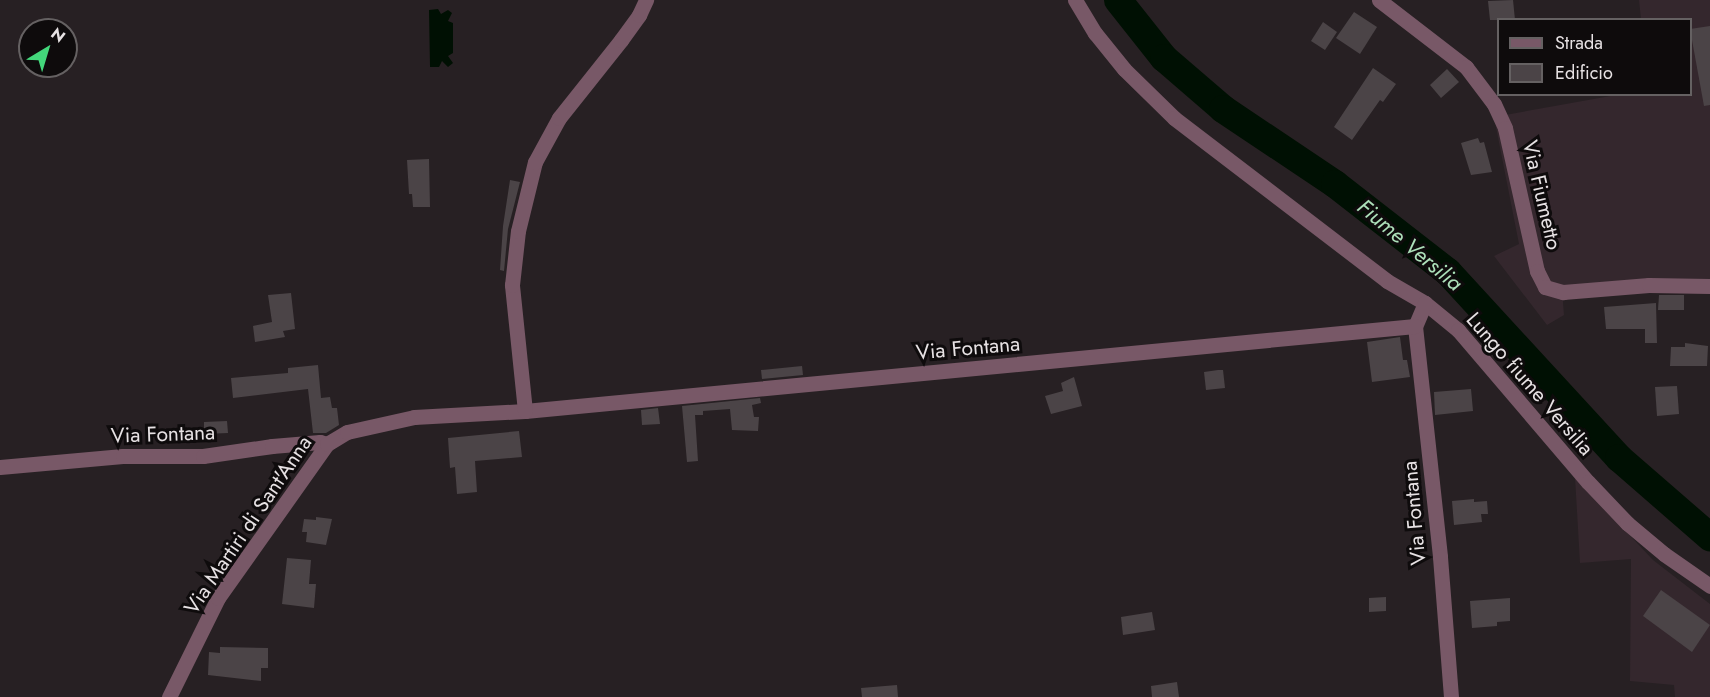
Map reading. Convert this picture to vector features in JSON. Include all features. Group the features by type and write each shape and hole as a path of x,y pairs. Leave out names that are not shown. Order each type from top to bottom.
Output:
{"street":[{"path":"525,411 512,285 518,231 535,162 559,118 621,40 639,15 646,0"},
{"name":"Lungo fiume Versilia","path":"1075,0 1095,33 1124,69 1174,118 1388,281 1425,303 1458,330 1580,473 1627,523 1664,554 1710,586"},
{"name":"Via Fiumetto","path":"1379,0 1466,67 1494,104 1505,128 1537,271 1545,287 1563,292 1649,285 1710,286"},
{"name":"Via Fontana","path":"1425,303 1415,326 1438,534 1451,697"},
{"name":"Via Fontana","path":"525,411 1415,326"},
{"name":"Via Martiri di Sant'Anna","path":"169,697 218,598 327,444 347,432 414,417 525,411"},
{"name":"Via Fontana","path":"0,467 123,456 203,456 272,446 320,442 327,444"}],"shaded area":[{"path":"1639,0 1710,0 1710,283 1562,289 1564,315 1547,325 1494,256 1519,244 1494,117 1610,96 1692,96 1692,18 1641,18"},
{"path":"438,9 441,14 448,10 452,13 448,21 453,23 453,53 448,56 453,63 448,67 442,61 439,67 430,67 429,10"},
{"path":"1575,477 1653,560 1710,604 1710,697 1675,697 1674,685 1630,681 1631,559 1580,563"}],"building":[{"path":"1513,0 1515,18 1490,20 1488,1"},
{"path":"1354,12 1377,27 1360,54 1336,38"},
{"path":"1323,22 1337,32 1325,50 1311,41"},
{"path":"1710,26 1710,105 1704,106 1692,29"},
{"path":"1373,68 1396,84 1383,102 1380,100 1352,140 1334,127"},
{"path":"1447,69 1459,82 1441,98 1430,85"},
{"path":"1478,138 1480,143 1484,142 1492,172 1471,175 1461,143"},
{"path":"429,159 430,207 413,207 412,194 409,194 407,160"},
{"path":"510,180 520,182 508,229 504,271 500,270 503,226"},
{"path":"291,293 295,329 283,331 285,337 255,342 253,326 272,322 268,295"},
{"path":"1659,295 1684,295 1684,310 1658,310"},
{"path":"1656,303 1657,343 1645,343 1645,329 1606,329 1604,307"},
{"path":"1400,337 1403,360 1407,360 1410,377 1372,382 1367,342"},
{"path":"1685,343 1708,346 1707,366 1670,366 1671,347 1685,347"},
{"path":"318,365 321,398 330,397 332,408 337,408 339,425 326,433 313,433 308,389 233,398 231,378 288,373 288,368"},
{"path":"802,366 803,375 762,379 761,370"},
{"path":"1223,370 1225,388 1206,390 1204,372"},
{"path":"1074,377 1082,406 1051,414 1045,396 1063,391 1061,383"},
{"path":"1677,386 1679,414 1657,416 1655,387"},
{"path":"1471,389 1473,411 1435,415 1434,392"},
{"path":"760,398 761,403 752,405 754,417 759,417 758,431 732,430 730,409 703,411 703,415 695,415 698,461 687,462 682,406"},
{"path":"658,408 660,424 642,425 641,410"},
{"path":"227,421 228,433 204,434 204,422"},
{"path":"519,431 522,457 475,461 477,492 457,494 455,467 450,468 448,438"},
{"path":"1474,499 1474,502 1487,501 1488,514 1481,514 1482,522 1454,525 1452,501"},
{"path":"316,517 332,519 326,545 306,542 307,532 302,532 304,519 316,520"},
{"path":"287,558 311,560 309,584 316,584 314,608 282,604"},
{"path":"1661,590 1710,625 1692,652 1643,616"},
{"path":"1386,597 1386,611 1369,612 1369,598"},
{"path":"1510,598 1510,621 1497,622 1497,626 1472,628 1470,601"},
{"path":"1152,612 1155,630 1123,635 1121,617"},
{"path":"220,647 268,648 268,668 261,668 261,681 208,675 209,652 220,653"},
{"path":"1177,682 1179,697 1152,697 1151,686"},
{"path":"897,685 898,697 862,697 861,688"}],"waterway":[{"name":"Fiume Versilia","path":"1118,0 1164,58 1223,109 1335,184 1448,272 1619,458 1710,537"}]}
